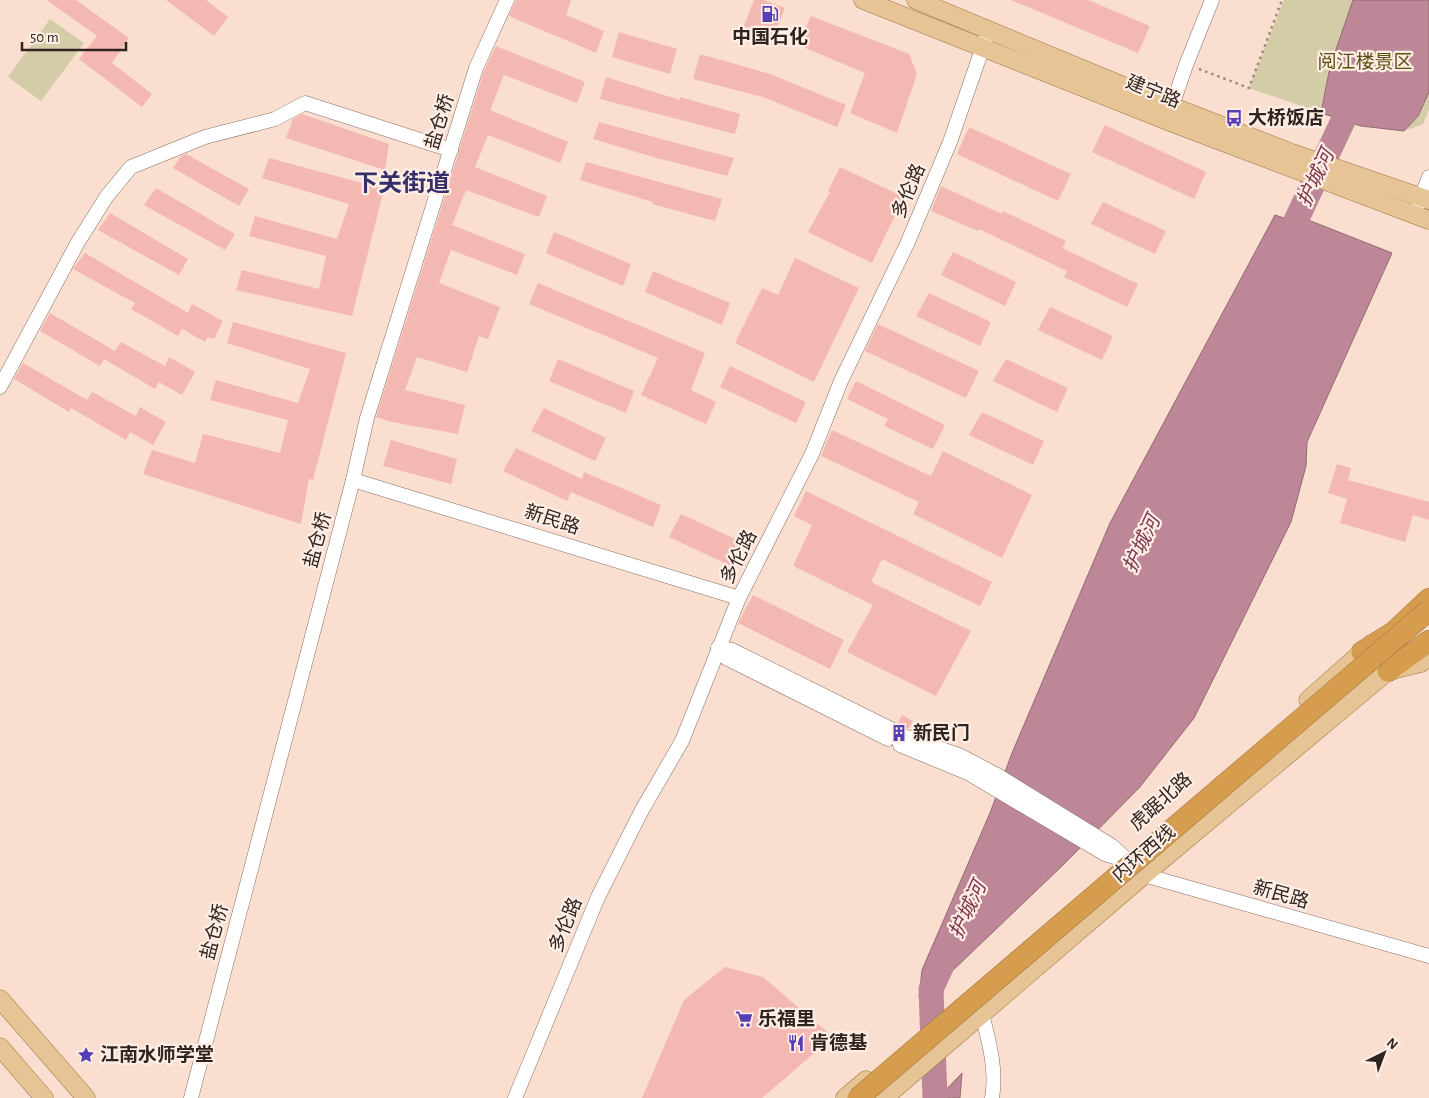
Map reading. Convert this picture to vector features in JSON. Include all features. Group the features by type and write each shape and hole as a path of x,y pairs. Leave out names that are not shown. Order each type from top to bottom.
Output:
{"highway":[{"path":"1362,652 1394,632 1429,599"},
{"name":"内环西线","path":"858,1098 1429,610"},
{"name":"内环西线","path":"872,1098 1429,624"},
{"path":"1388,671 1429,641"}],"main road":[{"name":"建宁路","path":"863,0 983,48 1287,158 1419,196"},
{"name":"建宁路","path":"916,0 1172,106 1422,218"},
{"name":"虎踞北路","path":"845,1098 1127,861 1362,652 1429,588"},
{"path":"884,1098 1144,875 1388,671 1421,663 1429,656"},
{"path":"2,1006 86,1098"},
{"path":"0,1046 44,1098"}],"street":[{"name":"盐仓桥","path":"191,1098 353,480 367,418 476,68 507,0"},
{"path":"1172,106 1186,64 1212,0"},
{"name":"多伦路","path":"516,1098 598,897 642,810 682,741 718,648 740,598 812,454 841,381 907,244 950,142 989,30"},
{"path":"0,387 78,242 107,196 131,167 205,138 275,118 305,103 450,150"},
{"path":"1422,218 1419,196 1429,177"},
{"name":"新民路","path":"353,480 740,598"},
{"path":"718,648 726,658 896,738 959,754 994,781 1094,842 1112,846 1127,861"},
{"name":"新民路","path":"1127,861 1144,875 1429,956"},
{"path":"982,1014 992,1053 994,1086 992,1098"}],"path":[{"path":"1186,64 1249,88 1282,0"}],"green space":[{"name":"阅江楼景区","path":"1284,0 1429,0 1429,109 1423,124 1404,131 1361,126 1249,88"},
{"path":"50,19 84,43 41,101 8,77"}],"water":[{"name":"阅江楼景区","path":"1353,0 1429,0 1429,92 1418,116 1404,131 1361,126 1321,113 1330,67"},
{"path":"1293,214 1392,253 1307,442 1306,466 1291,522 1194,718 1139,788 1062,866 925,997 919,997 922,970 990,813 1012,753 1110,523 1275,215 1290,220"},
{"path":"962,1073 960,1098 938,1098"}],"building":[{"path":"47,0 76,0 129,38 112,63 152,94 142,107 79,59 97,36"},
{"path":"166,0 206,0 228,17 214,36"},
{"path":"516,0 571,0 566,15 604,31 596,53 509,16"},
{"path":"754,0 764,0 785,8 771,44 741,33"},
{"path":"1011,0 1088,0 1150,26 1138,53"},
{"path":"811,16 909,54 917,74 897,133 850,113 865,73 798,45"},
{"path":"619,32 677,49 670,74 612,57"},
{"path":"496,46 585,82 577,103 504,75 490,110 568,142 560,163 488,135 475,167 547,196 539,217 466,190 452,225 525,254 517,275 451,250 439,283 500,307 488,339 479,336 467,372 417,357 405,390 465,405 458,434 392,422 376,417 484,71"},
{"path":"700,54 770,74 846,105 837,127 763,97 693,79"},
{"path":"606,77 680,100 680,97 740,114 735,134 600,99"},
{"path":"302,114 389,144 385,170 286,138 293,119"},
{"path":"599,122 734,158 727,176 653,157 593,139"},
{"path":"1105,125 1206,172 1194,199 1092,152"},
{"path":"969,127 1071,174 1058,201 957,154"},
{"path":"186,154 249,189 239,206 173,168 181,156"},
{"path":"269,158 384,189 352,316 236,290 242,270 319,289 326,256 249,236 255,216 337,239 349,204 262,178"},
{"path":"586,162 722,199 715,221 652,204 653,202 580,180"},
{"path":"840,167 904,197 872,263 808,232 830,192 828,191"},
{"path":"941,186 1002,214 1003,211 1066,241 1062,248 1138,284 1127,307 1064,277 1067,271 979,229 978,231 931,211"},
{"path":"156,188 235,234 225,250 144,205"},
{"path":"1103,202 1166,231 1155,254 1091,224"},
{"path":"110,213 188,259 179,275 98,230"},
{"path":"554,232 631,264 623,286 546,253"},
{"path":"953,252 1016,282 1005,306 941,275"},
{"path":"85,253 188,313 192,304 223,321 214,339 208,337 205,342 182,329 178,336 131,309 135,303 73,269"},
{"path":"795,258 859,288 814,382 735,343 762,288 778,295"},
{"path":"653,271 730,303 722,325 645,292"},
{"path":"538,283 705,353 691,390 716,402 706,424 641,395 658,358 529,304"},
{"path":"929,293 991,322 980,346 916,316"},
{"path":"1050,307 1113,336 1102,360 1038,330"},
{"path":"50,313 115,351 121,342 165,366 169,357 195,372 182,395 159,382 155,389 104,359 100,366 40,331"},
{"path":"233,322 346,353 313,480 309,479 301,524 143,474 152,450 195,463 203,434 280,453 288,420 210,400 216,380 298,403 310,369 227,343"},
{"path":"878,324 979,371 966,398 865,351"},
{"path":"558,359 634,391 626,413 549,381"},
{"path":"1006,359 1068,388 1057,412 993,381"},
{"path":"23,363 87,400 92,392 136,416 140,407 166,422 153,445 130,432 126,440 71,408 69,412 14,379"},
{"path":"730,366 806,402 796,423 720,387"},
{"path":"856,381 945,425 933,449 884,426 888,419 847,399"},
{"path":"544,408 606,438 595,461 531,431"},
{"path":"982,412 1044,441 1033,465 969,435"},
{"path":"832,430 931,476 943,451 1032,495 1002,558 913,514 919,502 821,456"},
{"path":"391,440 457,459 451,484 383,466"},
{"path":"516,448 582,479 584,472 661,505 653,527 571,492 567,501 503,471"},
{"path":"1337,464 1351,468 1348,480 1429,502 1429,520 1413,515 1405,542 1340,523 1347,499 1328,493"},
{"path":"806,491 992,582 980,606 882,559 871,582 971,631 936,696 847,652 873,605 793,566 812,525 794,516"},
{"path":"681,514 744,543 733,567 669,537"},
{"path":"753,595 844,640 830,669 738,623"},
{"path":"902,715 913,721 909,728 901,728 898,723"},
{"name":"乐福里","path":"725,967 763,977 833,1037 762,1098 642,1098 684,1000"}],"waterway":[{"name":"护城河","path":"1283,248 1358,89"},
{"name":"护城河","path":"935,1098 931,989 944,961"}],"place":[{"name":"中国石化","path":"770,14"},
{"name":"大桥饭店","path":"1234,118"},
{"name":"新民门","path":"899,733"},
{"name":"乐福里","path":"744,1019"},
{"name":"肯德基","path":"796,1043"},
{"name":"江南水师学堂","path":"86,1055"}],"district":[{"name":"下关街道","path":"402,184"}]}
